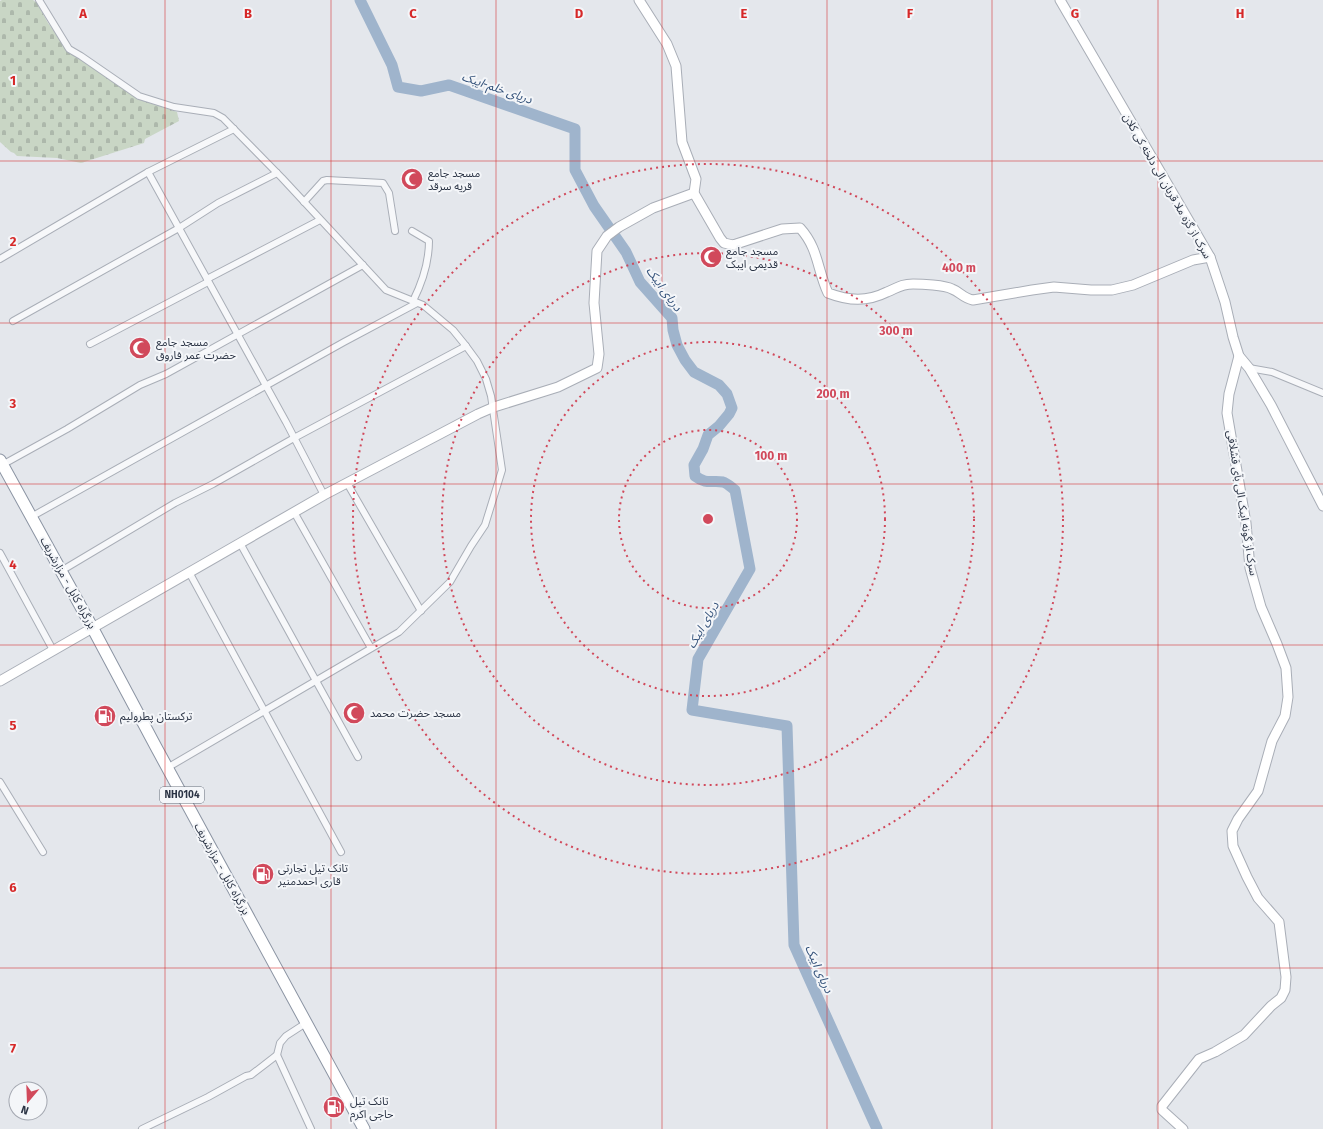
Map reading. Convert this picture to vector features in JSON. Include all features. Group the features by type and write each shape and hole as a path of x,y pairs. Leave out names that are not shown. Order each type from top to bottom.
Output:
{"highway":[{"name":"بزرگراه کابل - مزارشریف","path":"1,462 364,1129"}],"street":[{"path":"39,0 69,49 139,96 174,107 214,113 223,118 277,173 386,290 423,305 453,330 477,361 486,379 494,408 502,470 485,525 450,582 399,632 167,768"},
{"path":"639,0 667,44 676,66 682,142 696,179 694,193 712,226 724,243 733,245 782,229 800,228 807,236 814,249 828,293 841,298 858,300 887,292 899,285 912,284 952,288 966,299 973,300 1054,287 1112,290 1133,285 1193,260 1210,257"},
{"name":"سرک از گزه ملا قربان الی دلخه کی کلان","path":"1060,0 1210,257 1225,302 1239,356 1249,368 1271,405 1323,506"},
{"path":"0,259 148,172 234,130"},
{"path":"148,172 266,386 324,495"},
{"path":"13,322 178,228 218,203 277,173"},
{"path":"304,202 323,181 327,180 384,183 389,193 395,231"},
{"path":"0,681 324,495 478,414 558,388 597,368 599,354 594,303 597,251 607,236 619,227 653,208 694,193"},
{"path":"90,344 320,220"},
{"path":"31,516 415,302 425,269 429,250 429,241 412,231"},
{"path":"1,462 67,429 140,385 166,374 363,265"},
{"path":"61,571 175,503 213,484 294,438 466,346"},
{"name":"سرک از گونه ایبک الی بآی قشلاقی","path":"1183,1129 1162,1110 1162,1106 1199,1059 1215,1052 1244,1035 1281,998 1285,990 1286,977 1279,922 1258,898 1233,846 1232,831 1238,819 1258,791 1272,742 1285,716 1288,697 1286,668 1261,607 1250,568 1246,523 1227,413 1229,394 1239,356"},
{"path":"1249,368 1272,372 1323,393"},
{"path":"347,483 421,611"},
{"path":"294,512 371,648"},
{"path":"240,543 358,757"},
{"path":"0,553 53,650"},
{"path":"189,572 341,852"},
{"path":"0,782 43,852"},
{"path":"142,1129 208,1097 246,1076 251,1075 277,1055 280,1043 286,1036 306,1023"},
{"path":"277,1055 311,1129"}],"green space":[{"path":"33,0 37,3 48,23 67,49 138,99 177,112 179,121 145,139 144,143 81,163 57,158 17,156 11,152 0,142 0,1"}],"waterway":[{"name":"دریای ایبک","path":"360,0 392,65 398,87 421,91 449,85 575,129 575,170 594,206 626,252 640,282 672,318 673,330 677,345 685,360 694,372 719,385 727,394 732,408 719,426 708,435 703,449 694,465 695,476 706,481 723,482 735,490 750,569 698,659 692,710 787,726 794,945 877,1129"}],"place":[{"name":"مسجد جامع قریه سرقد","path":"412,179"},
{"name":"مسجد جامع قدیمی ایبک","path":"711,257"},
{"name":"مسجد جامع حضرت عمر فاروق","path":"140,348"},
{"name":"مسجد حضرت محمد","path":"354,713"},
{"name":"ترکستان پطرولیم","path":"105,716"},
{"name":"تانک تیل تجارتی قاری احمدمنیر","path":"263,874"},
{"name":"تانک تیل حاجی اکرم","path":"334,1107"}],"water label":[{"name":"دریای خلم-ایبک","path":"497,88"}]}
